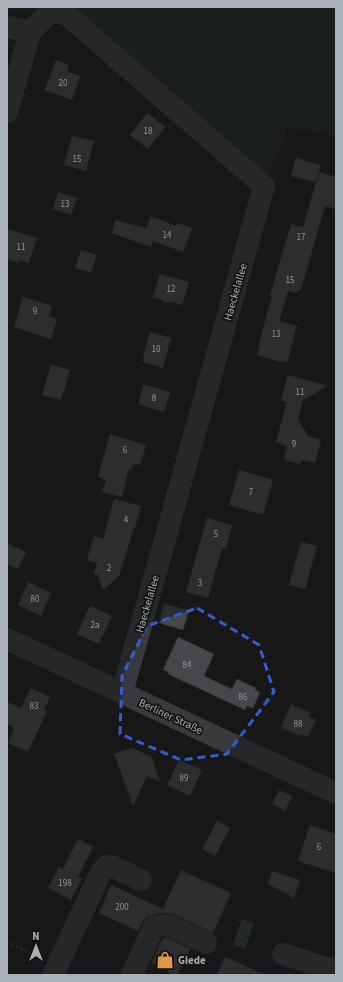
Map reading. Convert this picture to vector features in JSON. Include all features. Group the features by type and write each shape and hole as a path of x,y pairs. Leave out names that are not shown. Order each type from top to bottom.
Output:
{"street":[{"name":"Haeckelallee","path":"7,112 20,30 51,11 66,14 264,186 122,693"},
{"name":"Berliner Straße","path":"7,639 336,793"},
{"path":"53,975 101,872 107,866 114,867 141,880"},
{"path":"132,975 155,926 162,924 171,926 206,943"},
{"path":"283,954 336,971"}],"highlighted area":[{"path":"197,608 259,645 274,692 227,754 181,760 120,734 122,676 147,626"}],"shaded area":[{"path":"7,7 43,7 25,15 7,10"},
{"path":"63,7 336,7 336,136 288,127 264,186"},
{"path":"242,919 254,923 245,949 233,944"}],"building":[{"path":"56,60 69,65 67,71 80,76 72,100 45,90"},
{"path":"147,113 165,127 148,149 130,135"},
{"path":"72,136 94,141 86,171 64,165"},
{"path":"296,158 321,165 315,182 291,176"},
{"path":"319,172 336,177 336,209 325,206 301,290 298,289 297,293 288,291 279,321 297,326 287,362 281,362 257,355 259,344 272,296 270,295 291,224 303,227"},
{"path":"58,192 77,198 71,215 53,209"},
{"path":"151,216 176,226 177,223 192,228 183,252 153,241 151,247 112,233 115,220 146,228"},
{"path":"7,229 37,238 29,263 19,260 19,263 7,259"},
{"path":"81,250 97,255 91,273 75,268"},
{"path":"160,274 189,282 182,305 171,302 163,302 162,300 153,297"},
{"path":"23,297 52,306 49,316 57,319 51,339 14,327"},
{"path":"150,332 171,338 163,368 143,362 143,356"},
{"path":"51,365 70,370 61,400 42,395"},
{"path":"288,375 327,386 303,400 298,419 308,436 321,440 315,463 302,460 300,464 284,460 287,446 276,442 287,402 281,400"},
{"path":"144,384 170,392 164,412 138,404"},
{"path":"110,434 146,445 140,465 133,464 132,470 129,469 122,497 102,492 106,480 98,477"},
{"path":"239,470 273,480 263,515 229,505"},
{"path":"114,499 141,506 119,576 103,590 98,575 94,573 97,563 87,560 94,536 103,539"},
{"path":"207,518 232,525 226,549 222,548 208,598 186,592"},
{"path":"301,542 317,546 305,589 289,585"},
{"path":"7,543 26,552 18,569 7,564"},
{"path":"28,582 51,593 41,616 18,605"},
{"path":"164,604 189,610 183,630 159,623"},
{"path":"90,606 112,616 99,644 77,634"},
{"path":"178,637 214,654 204,676 232,689 237,679 256,688 255,690 260,692 253,708 247,706 245,710 168,674 169,672 163,670"},
{"path":"31,688 50,697 44,710 47,711 28,752 8,743 14,728 7,724 7,702 21,708"},
{"path":"291,704 311,713 309,717 316,720 308,737 301,734 300,736 281,727"},
{"path":"132,748 152,757 160,782 147,776 133,806 114,754"},
{"path":"179,760 202,770 190,796 167,785"},
{"path":"279,790 292,796 285,811 272,804"},
{"path":"217,821 230,828 215,856 202,849"},
{"path":"310,825 336,834 336,873 298,861"},
{"path":"78,839 93,847 78,877 82,879 71,900 48,888 59,867 63,869"},
{"path":"181,870 231,893 213,933 172,914 159,913 148,916 138,931 99,913 111,885 163,909"},
{"path":"272,871 300,880 294,898 268,884"},
{"path":"163,938 168,938 190,949 177,975 168,972 162,961 150,966"},
{"path":"225,957 265,975 217,975"}],"place":[{"name":"Giede","path":"165,960"}]}
